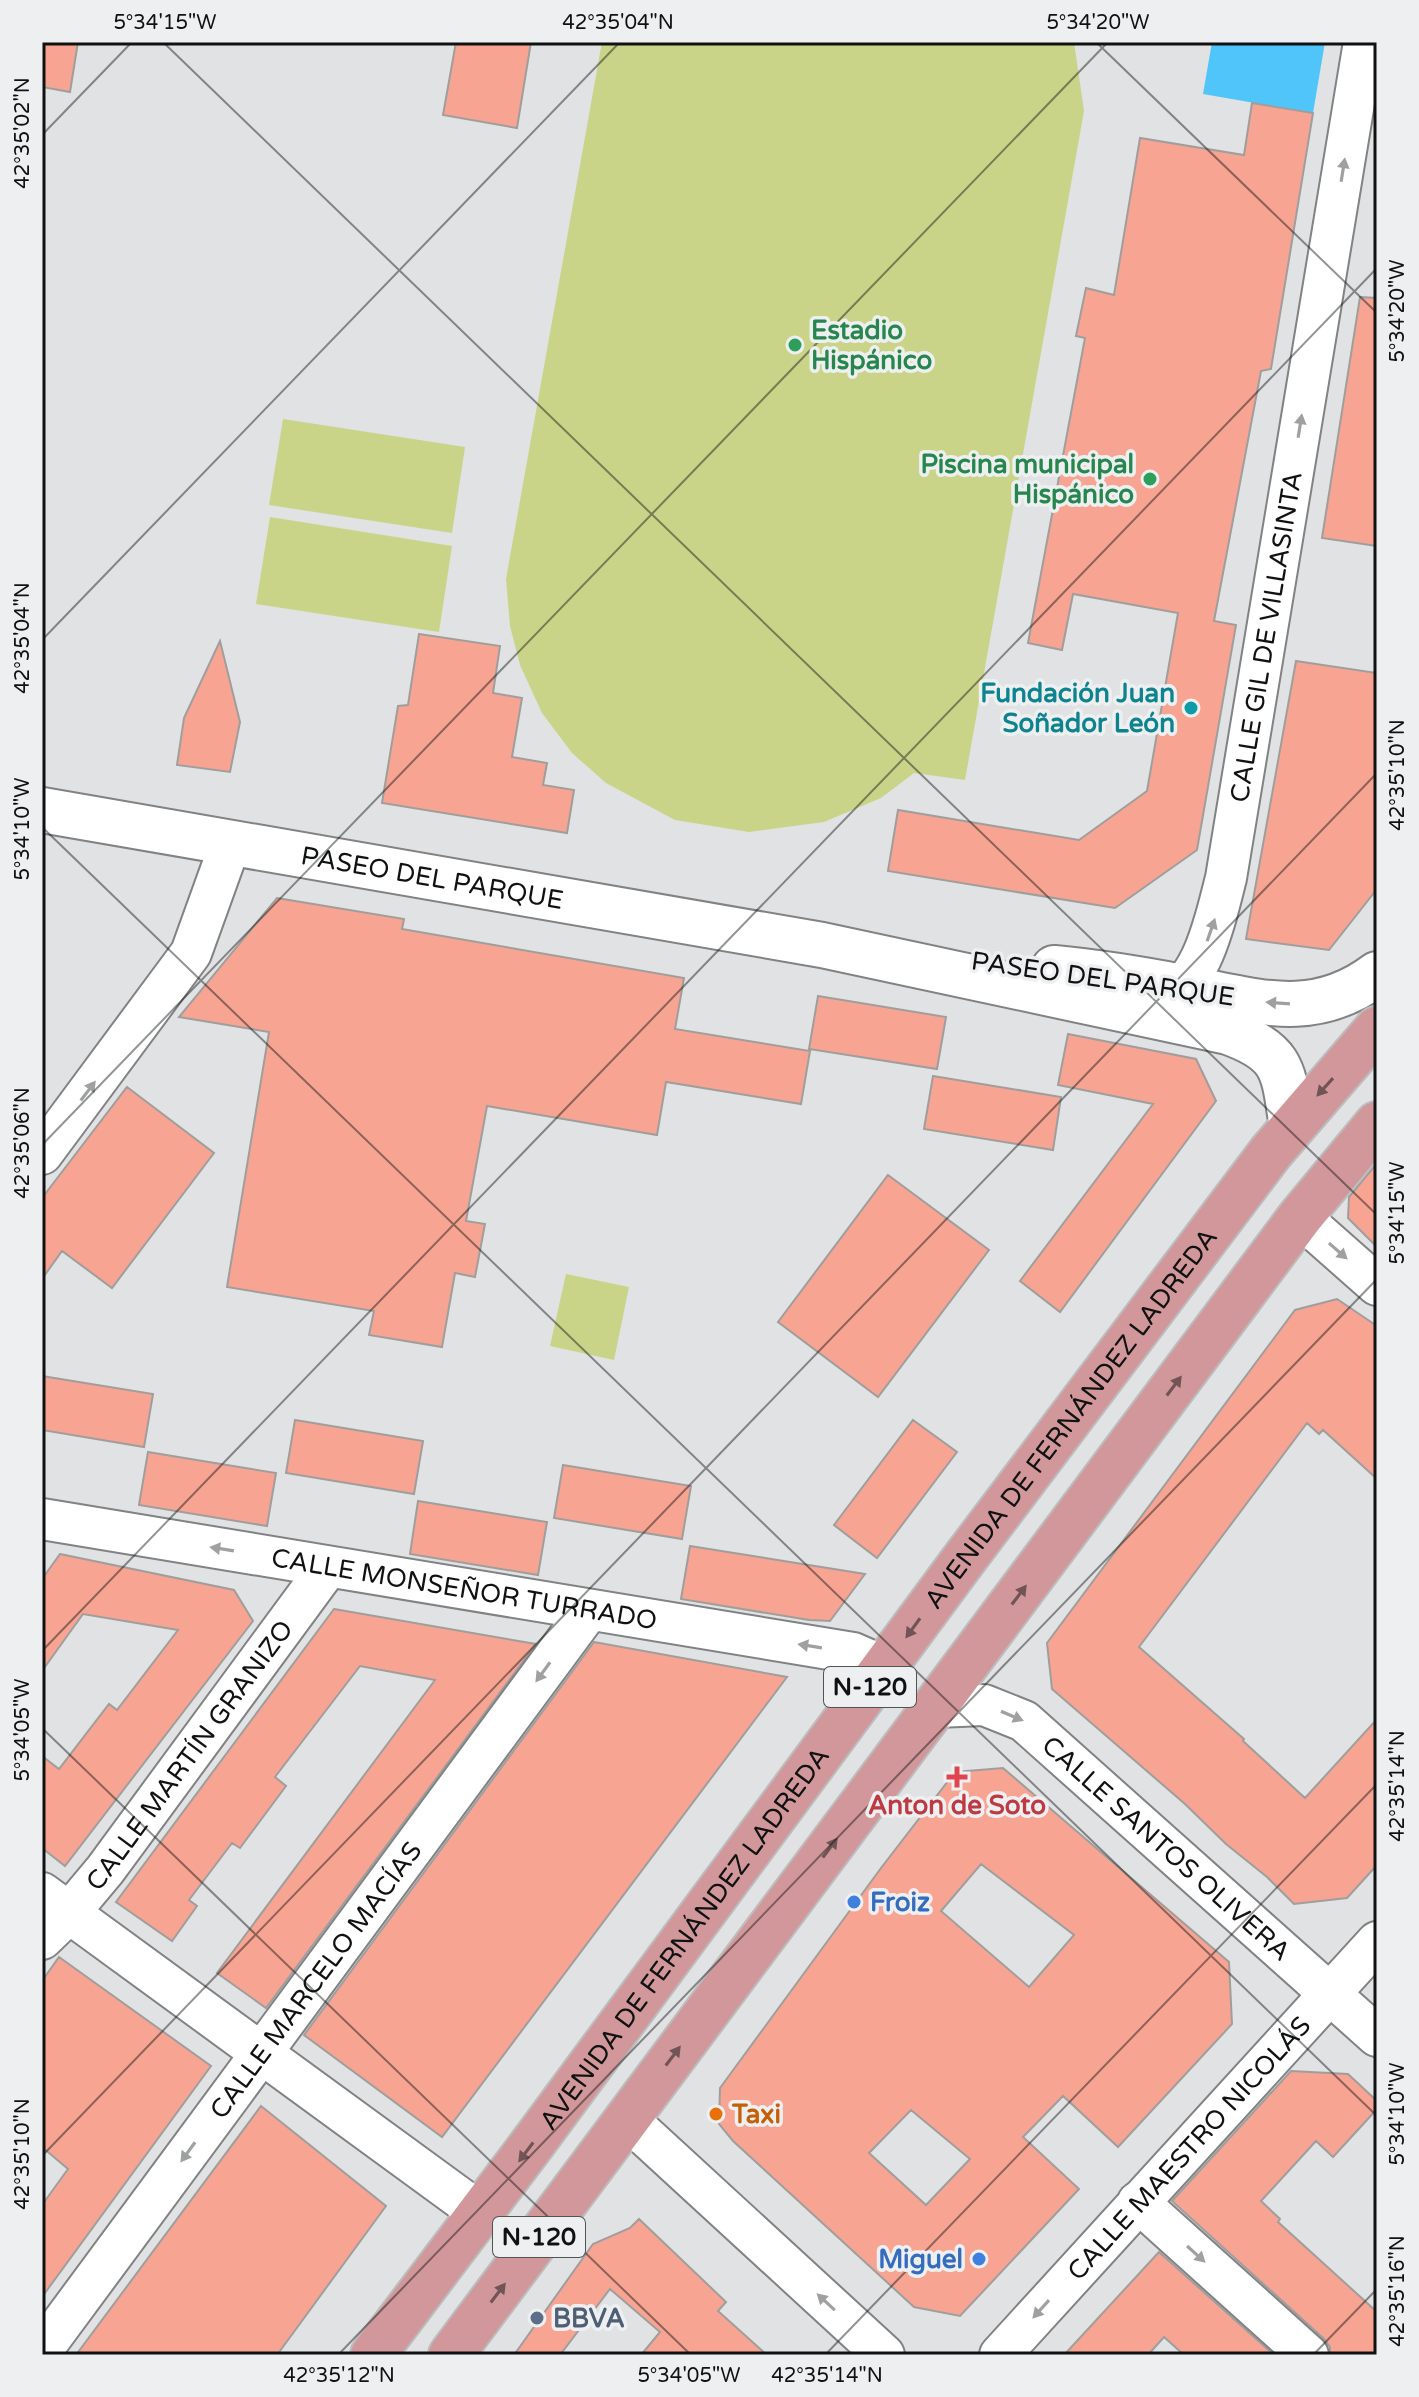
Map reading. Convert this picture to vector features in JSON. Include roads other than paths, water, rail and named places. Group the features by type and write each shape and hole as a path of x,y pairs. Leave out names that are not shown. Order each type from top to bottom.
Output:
{"highway":[{"name":"AVENIDA DE FERNÁNDEZ LADREDA","path":"373,2355 1271,1152 1377,1029"},
{"name":"N-120","path":"451,2355 1300,1217 1377,1124"}],"street":[{"name":"CALLE GIL DE VILLASINTA","path":"1182,987 1199,962 1226,878 1364,42"},
{"name":"PASEO DEL PARQUE","path":"42,810 822,945 1228,1032 1254,1041 1274,1057 1285,1081 1292,1127"},
{"path":"42,1154 191,953 231,842"},
{"name":"PASEO DEL PARQUE","path":"822,945 1075,970 1249,1001 1303,1004 1337,998 1377,974"},
{"path":"951,974 982,973 1137,1002 1164,998 1182,987"},
{"path":"1300,1217 1377,1285"},
{"name":"CALLE MONSEÑOR TURRADO","path":"45,1525 328,1567 853,1653 885,1667"},
{"name":"CALLE MARTÍN GRANIZO","path":"51,1915 105,1870 328,1567"},
{"name":"CALLE MARCELO MACÍAS","path":"42,2350 589,1610"},
{"name":"CALLE SANTOS OLIVERA","path":"936,1707 984,1705 1024,1721 1377,2036"},
{"path":"51,1915 262,2052 479,2212"},
{"name":"CALLE MAESTRO NICOLÁS","path":"1000,2355 1377,1942"},
{"path":"626,2118 884,2355"},
{"path":"1138,2202 1308,2355"}],"water":[{"path":"1212,42 1325,42 1313,113 1203,94"}],"place":[{"name":"Estadio Hispánico","path":"795,345"},
{"name":"Piscina municipal Hispánico","path":"1150,479"},
{"name":"Fundación Juan Soñador León","path":"1191,708"},
{"name":"Anton de Soto","path":"957,1777"},
{"name":"Froiz","path":"854,1902"},
{"name":"Taxi","path":"716,2114"},
{"name":"Miguel","path":"979,2259"},
{"name":"BBVA","path":"537,2318"}]}
